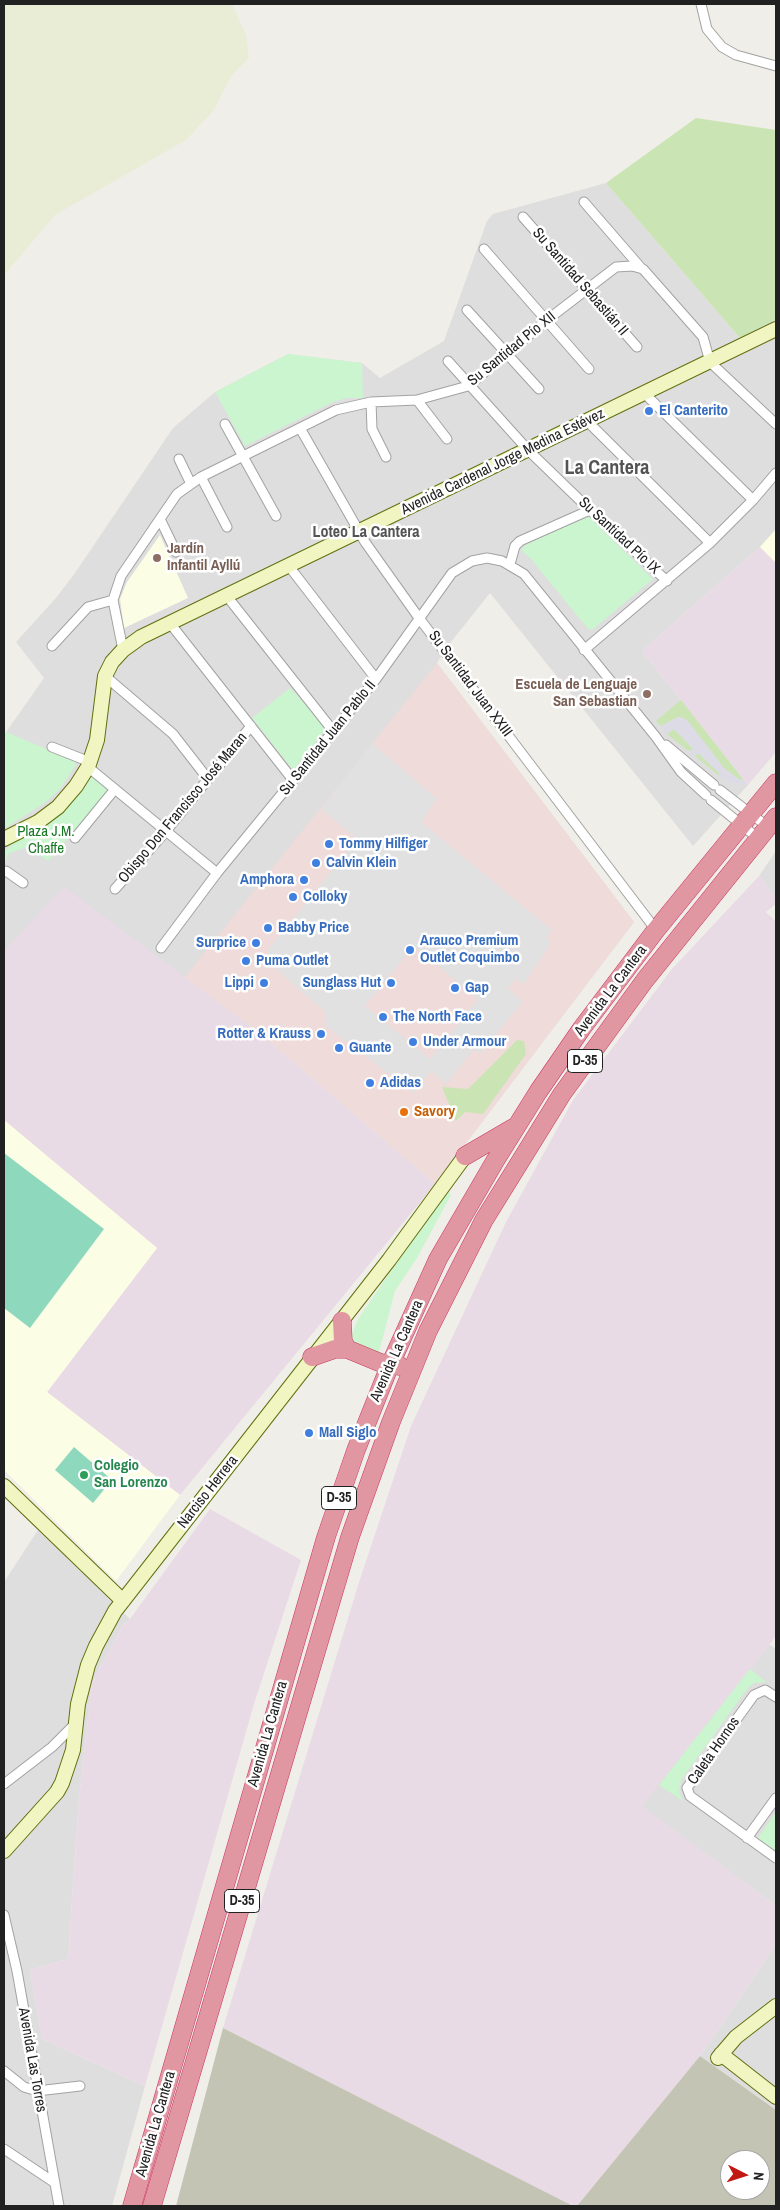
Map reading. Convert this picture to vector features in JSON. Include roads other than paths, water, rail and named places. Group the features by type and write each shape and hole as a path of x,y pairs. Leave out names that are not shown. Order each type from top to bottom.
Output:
{"highway":[{"name":"Avenida La Cantera","path":"132,2206 326,1537 356,1450 390,1365 438,1259 517,1124 582,1028 656,930 776,783"},
{"name":"Avenida La Cantera","path":"152,2206 339,1571 369,1480 413,1366 461,1264 509,1178 562,1094 600,1039 768,828"},
{"path":"465,1156 517,1124"},
{"path":"465,1156 478,1154 495,1161 509,1178"},
{"path":"342,1321 343,1340 347,1348"},
{"path":"312,1357 326,1351 347,1348 390,1365 413,1366"}],"street":[{"path":"701,4 707,29 722,47 736,55 776,66"},
{"path":"584,202 704,338 710,362 776,424"},
{"name":"Su Santidad Sebastián II","path":"523,217 637,347"},
{"path":"484,250 590,369"},
{"name":"Su Santidad Pío XII","path":"123,650 113,600 121,576 177,494 201,477 336,410 371,402 417,400 468,386 547,320 616,267 632,266 643,269"},
{"path":"467,310 539,390"},
{"name":"Avenida Cardenal Jorge Medina Estévez","path":"4,839 38,822 58,807 71,793 89,764 97,740 105,676 112,662 123,650 141,637 644,393 774,333"},
{"name":"Su Santidad Pío IX","path":"448,361 468,386 528,450 667,581"},
{"path":"644,393 753,500"},
{"path":"417,400 447,439"},
{"path":"371,402 372,429 386,458"},
{"path":"587,421 710,543"},
{"path":"225,424 276,516"},
{"name":"Su Santidad Juan XXIII","path":"300,428 358,532 419,618 656,930"},
{"path":"179,459 191,484"},
{"path":"584,650 710,543 753,500 776,473"},
{"path":"201,477 227,527"},
{"path":"510,564 515,546 520,541 590,510"},
{"path":"160,518 176,552"},
{"name":"Su Santidad Juan Pablo II","path":"161,948 217,873 376,679 452,573 464,564 487,558 510,564 524,574 656,737 681,772 709,798 746,819 768,828"},
{"path":"288,566 376,679"},
{"path":"226,595 334,732"},
{"path":"52,646 88,607 113,600"},
{"path":"169,622 294,780"},
{"path":"105,676 173,734 208,779"},
{"name":"Obispo Don Francisco José Maran","path":"115,889 166,831 251,726"},
{"name":"Su Santidad Juan Pablo II","path":"656,737 717,787 746,819 768,828"},
{"path":"52,747 89,764 115,789 217,873"},
{"path":"75,838 115,789"},
{"path":"4,872 6,871 23,883"},
{"name":"Narciso Herrera","path":"4,1851 57,1792 70,1763 81,1691 88,1665 105,1628 123,1601 342,1321 465,1156"},
{"path":"4,1486 123,1601"},
{"name":"Caleta Hornos","path":"747,1838 690,1796 688,1785 754,1695 764,1690 776,1697"},
{"path":"4,1784 52,1746 75,1724"},
{"path":"776,1798 747,1838 776,1858"},
{"name":"Avenida Las Torres","path":"4,1915 17,1971 37,2092 59,2206"},
{"path":"776,2006 736,2037 720,2056 776,2097"},
{"path":"4,2071 24,2086 37,2092 80,2086"},
{"path":"4,2149 55,2183"}],"place":[{"name":"El Canterito","path":"649,411"},
{"name":"Jardín Infantil Ayllú","path":"157,558"},
{"name":"Escuela de Lenguaje San Sebastian","path":"647,694"},
{"name":"Tommy Hilfiger","path":"329,844"},
{"name":"Calvin Klein","path":"316,863"},
{"name":"Amphora","path":"304,880"},
{"name":"Colloky","path":"293,897"},
{"name":"Babby Price","path":"268,928"},
{"name":"Surprice","path":"256,943"},
{"name":"Arauco Premium Outlet Coquimbo","path":"410,950"},
{"name":"Puma Outlet","path":"246,961"},
{"name":"Lippi","path":"264,983"},
{"name":"Sunglass Hut","path":"391,983"},
{"name":"Gap","path":"455,988"},
{"name":"The North Face","path":"383,1017"},
{"name":"Rotter & Krauss","path":"321,1034"},
{"name":"Under Armour","path":"413,1042"},
{"name":"Guante","path":"339,1048"},
{"name":"Adidas","path":"370,1083"},
{"name":"Savory","path":"404,1112"},
{"name":"Mall Siglo","path":"309,1433"},
{"name":"Colegio San Lorenzo","path":"84,1475"}],"district":[{"name":"La Cantera","path":"607,469"},
{"name":"Loteo La Cantera","path":"366,533"}],"park label":[{"name":"Plaza J.M. Chaffe","path":"46,840"}]}
